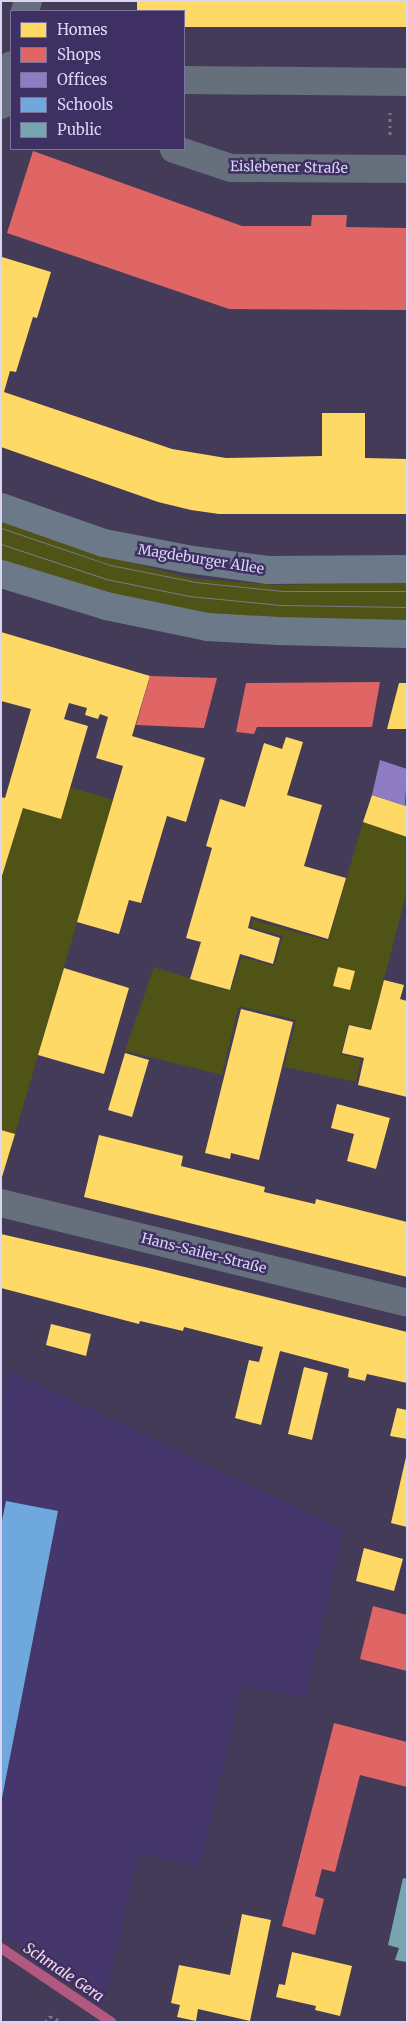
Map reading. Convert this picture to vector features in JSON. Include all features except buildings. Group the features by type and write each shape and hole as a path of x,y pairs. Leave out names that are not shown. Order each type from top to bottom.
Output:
{"main road":[{"name":"Magdeburger Allee","path":"1,507 104,543 187,559 267,570 407,569"},
{"path":"1,574 106,606 206,627 407,634"}],"street":[{"path":"1,105 10,69"},
{"path":"185,80 398,82"},
{"name":"Eislebener Straße","path":"177,150 231,168 399,169"},
{"name":"Hans-Sailer-Straße","path":"1,1203 407,1303"}],"path":[{"path":"398,82 399,169"},
{"path":"45,2022 50,2016 62,2022"}],"shaded area":[{"path":"9,1370 344,1530 305,1698 242,1686 199,1868 139,1853 104,2002 1,1934 1,1413"}],"green space":[{"path":"1,522 100,555 191,578 276,585 407,582 407,625 182,621 1,567"},
{"path":"70,787 113,800 15,1134 1,1130 1,880 23,808 60,819"},
{"path":"363,822 407,837 407,891 371,1029 348,1024 341,1054 361,1059 356,1082 284,1067 296,1020 239,1006 222,1075 125,1051 154,967 230,991 242,957 274,966 283,936 251,927 253,920 328,941"}],"waterway":[{"name":"Schmale Gera","path":"1,1948 111,2022"}],"tram line":[{"path":"1,528 110,565 195,582 284,591 407,591"},
{"path":"1,544 106,579 189,596 280,605 407,607"}]}
